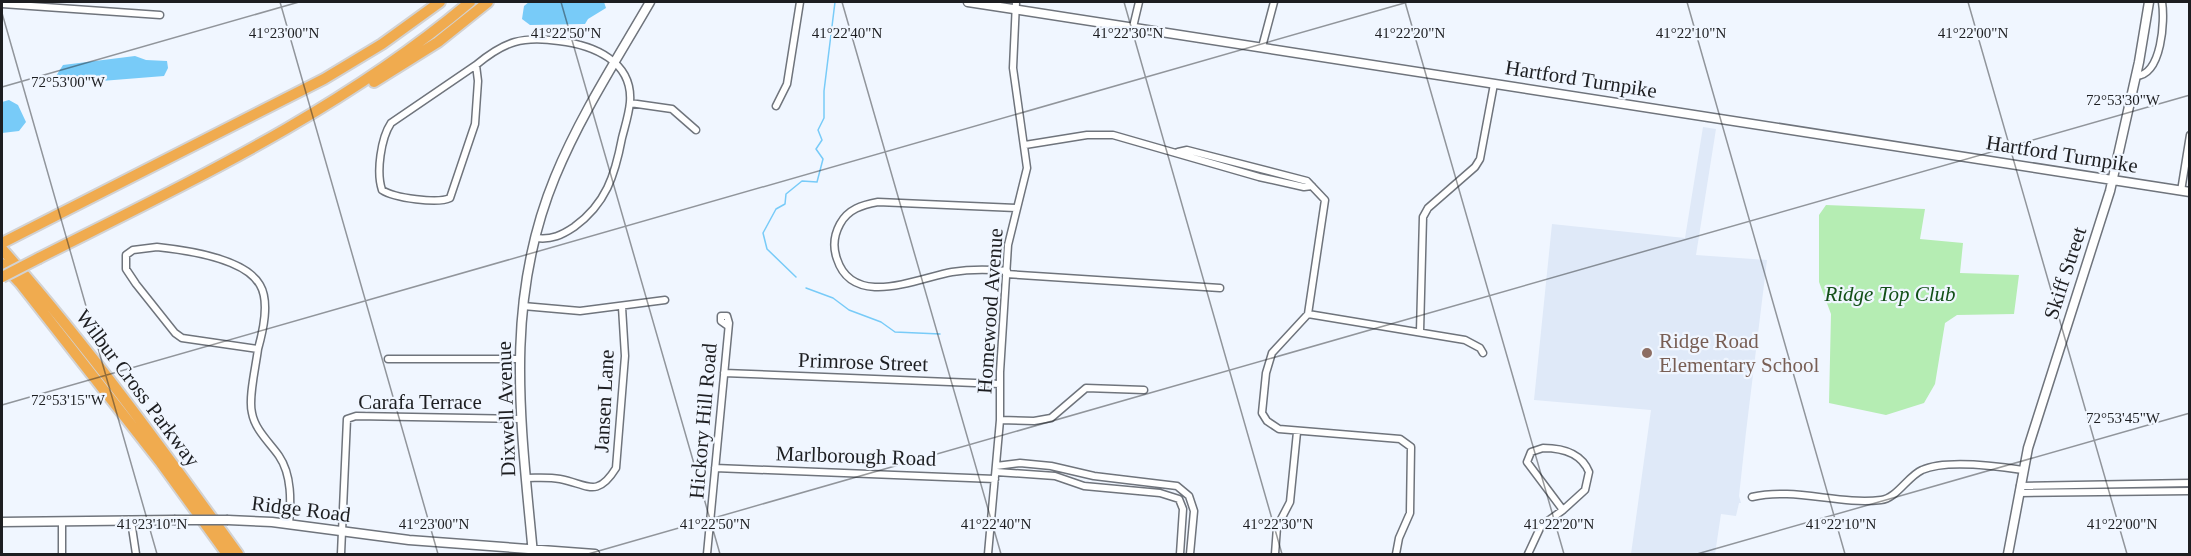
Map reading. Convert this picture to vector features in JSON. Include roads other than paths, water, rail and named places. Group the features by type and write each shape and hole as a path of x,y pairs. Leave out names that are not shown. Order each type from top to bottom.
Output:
{"highway":[{"path":"2,243 324,79 382,44 440,2"},
{"path":"2,277 255,148 348,92 423,39 470,2"},
{"path":"348,92 367,86 413,58 488,2"},
{"name":"Wilbur Cross Parkway","path":"2,249 38,290 164,452 238,555"},
{"name":"Wilbur Cross Parkway","path":"2,264 20,283 161,463 228,555"}],"main road":[{"name":"Dixwell Avenue","path":"533,552 520,419 518,359 523,306 536,238 544,208 567,151 650,2"},
{"name":"Hartford Turnpike","path":"968,2 1016,5 1133,27 2185,192"},
{"name":"Skiff Street","path":"2008,555 2023,470 2112,179 2136,76 2149,2"},
{"name":"Ridge Road","path":"2,522 228,520 289,524 341,532 533,552 595,555"}],"street":[{"path":"776,106 787,84 800,2"},
{"path":"1133,27 1139,2"},
{"path":"1262,47 1274,2"},
{"path":"2136,76 2149,70 2158,50 2163,23 2162,2"},
{"path":"2,4 160,15"},
{"name":"Homewood Avenue","path":"988,555 1000,420 1000,384 1010,231 1026,178 1025,145 1013,68 1016,5"},
{"path":"476,65 478,81 475,124 450,198 433,201 391,195 382,190 380,180 384,136 391,123 500,46 530,39 594,48 616,62 626,78 630,103 616,168 606,195 593,212 563,233 550,239 536,238"},
{"path":"1420,332 1424,216 1428,208 1475,167 1480,159 1494,84"},
{"path":"630,103 672,109 696,130"},
{"path":"1025,145 1101,134 1179,152 1186,158 1259,177 1304,188 1312,186 1322,194 1326,207 1308,314 1272,353 1266,373 1261,409 1264,418 1273,426 1297,432 1400,439 1411,447 1410,513 1399,538 1396,555"},
{"path":"2185,192 2190,135"},
{"path":"1016,208 878,202 865,204 846,215 836,231 835,254 843,271 856,282 873,287 892,286 954,272 1007,272 1220,288"},
{"path":"258,349 182,338 175,333 136,284 126,269 126,255 133,250 157,247 178,250 226,261 256,279 263,293 263,332 258,349 251,412 256,425 281,459 286,472 291,500 289,524"},
{"path":"523,306 580,311 665,300"},
{"name":"Jansen Lane","path":"526,478 554,478 581,487 594,487 607,483 616,468 625,356 622,306"},
{"path":"1308,314 1465,340 1480,348 1483,353"},
{"name":"Hickory Hill Road","path":"707,555 728,326"},
{"path":"388,359 518,359"},
{"name":"Primrose Street","path":"724,373 1000,384"},
{"path":"1000,420 1028,422 1051,418 1086,388 1144,390"},
{"name":"Carafa Terrace","path":"341,555 347,420 356,416 520,419"},
{"path":"1275,555 1277,527 1290,502 1297,432"},
{"path":"1528,555 1542,526 1563,510 1585,490 1588,479 1587,467 1567,450 1535,449 1527,456 1528,464 1563,510"},
{"name":"Marlborough Road","path":"996,472 1028,463 1062,467 1094,476 1163,482 1177,486 1190,496"},
{"path":"1752,497 1769,493 1858,501 1885,500 1922,470 1945,465 2023,470"},
{"name":"Marlborough Road","path":"715,468 996,472 1055,476 1091,487 1160,493 1182,501"},
{"path":"2019,489 2190,483"},
{"path":"2119,484 2119,492"},
{"path":"2019,489 2119,492 2190,491"},
{"path":"1180,555 1182,501 1190,496 1194,511 1190,555"},
{"path":"62,521 62,555"},
{"path":"131,521 136,555"}],"water":[{"path":"529,2 604,2 606,8 588,19 585,24 530,25 522,19 524,6"},
{"path":"135,56 146,60 167,61 168,68 164,76 64,84 58,82 56,76 63,65"},
{"path":"9,100 18,105 26,122 19,131 2,133 2,102"}],"waterway":[{"path":"796,277 767,249 763,233 776,209 785,204 786,194 802,181 817,182 823,159 816,149 822,140 818,130 824,118 824,91 835,2"},
{"path":"806,288 833,298 849,310 881,322 895,332 940,334"}],"place":[{"name":"Ridge Road Elementary School","path":"1647,353"}],"park label":[{"name":"Ridge Top Club","path":"1890,294"}]}
